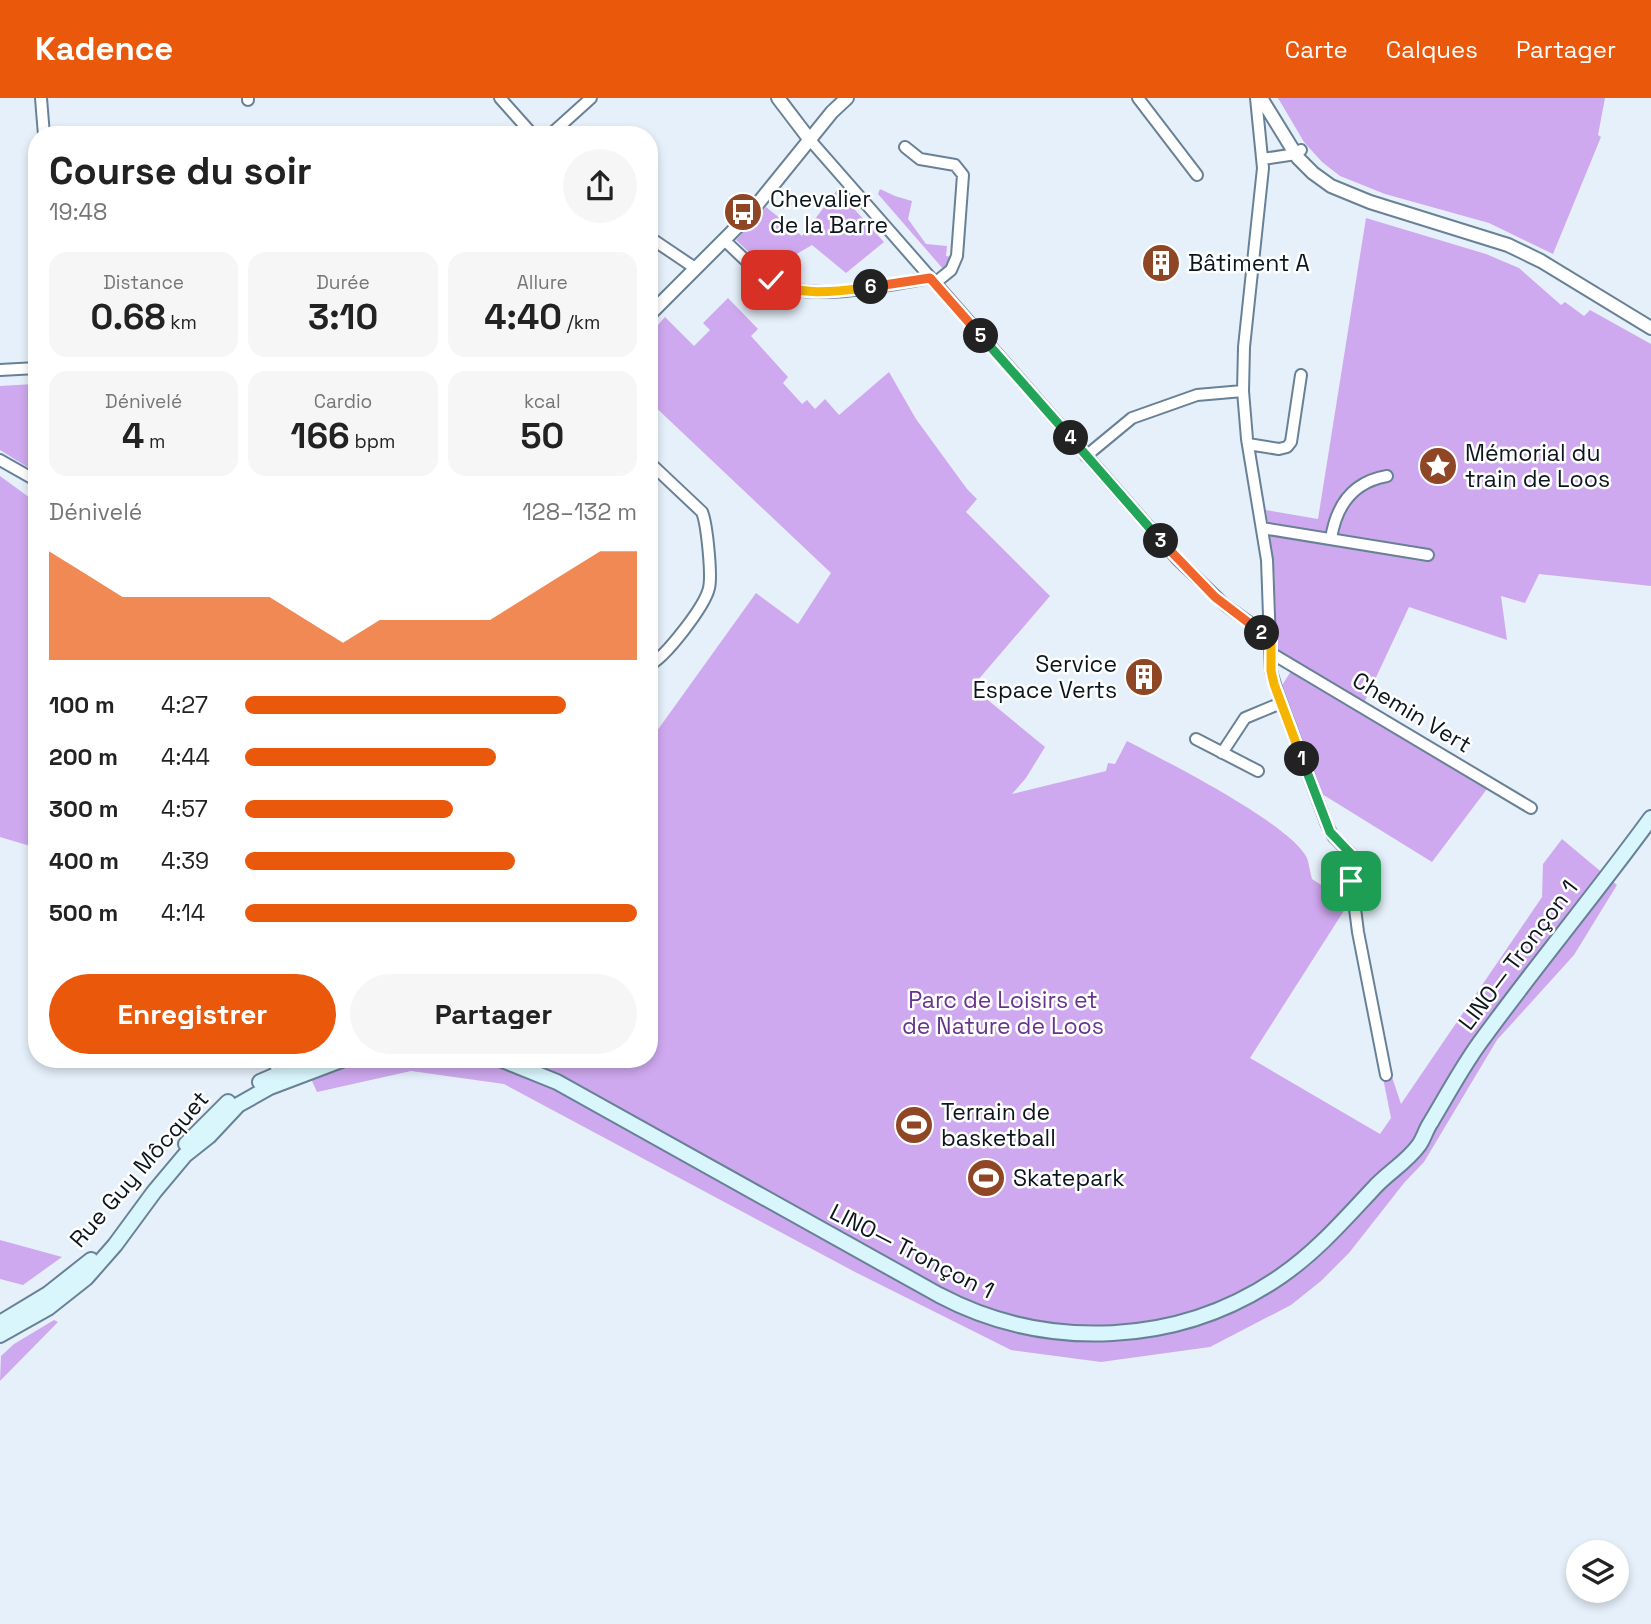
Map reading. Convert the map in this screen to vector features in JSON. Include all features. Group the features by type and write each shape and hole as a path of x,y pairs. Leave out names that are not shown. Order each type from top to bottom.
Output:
{"main road":[{"name":"LINO— Tronçon 1","path":"522,1068 557,1082 948,1300 995,1319 1058,1332 1105,1334 1149,1329 1191,1320 1234,1303 1279,1278 1310,1253 1378,1183 1417,1148 1482,1040 1651,818"},
{"path":"286,1072 304,1068"},
{"name":"Rue Guy Môcquet","path":"0,1322 32,1305 83,1267 119,1231 177,1154 223,1107 244,1091 286,1072"},
{"name":"Rue Guy Môcquet","path":"0,1335 39,1314 79,1284 110,1251 153,1192 190,1151 239,1105 286,1072"}],"street":[{"path":"41,98 43,126"},
{"path":"500,98 525,126"},
{"path":"560,126 591,98"},
{"path":"778,98 810,140 932,280 1206,589 1271,638"},
{"path":"658,306 755,208 832,112 847,98"},
{"path":"1138,98 1197,175"},
{"path":"1259,98 1313,173 1343,192 1508,245 1541,261 1651,328"},
{"path":"1259,98 1263,159 1242,391 1267,566 1271,665 1274,684 1330,832 1349,850 1352,857 1351,881 1357,925 1386,1075"},
{"path":"1270,98 1298,152"},
{"path":"724,240 771,280 793,289 845,291 932,280 951,270 957,256 963,175 955,165 920,159 905,147"},
{"path":"1263,159 1298,152"},
{"path":"658,243 695,268"},
{"path":"0,370 28,368"},
{"path":"1248,444 1279,449 1287,447 1291,442 1301,375"},
{"path":"1086,456 1132,418 1197,396 1242,391"},
{"path":"0,460 28,476"},
{"path":"658,470 702,512 706,522 709,582 705,599 698,610 658,660"},
{"path":"1331,539 1336,516 1350,493 1368,481 1387,476"},
{"path":"1262,528 1429,555"},
{"name":"Chemin Vert","path":"1271,653 1531,808"},
{"path":"1222,753 1245,718 1281,703"},
{"path":"1196,739 1258,771"}],"green space":[{"path":"1278,98 1605,98 1598,135 1601,137 1553,254 1489,223 1385,194 1340,176 1322,162 1304,142"},
{"path":"880,189 912,201 908,219 926,244 947,246 946,256 952,257 950,265 944,270 878,194"},
{"path":"837,190 884,242 846,273 812,245 788,259 779,251 765,267 736,240 766,207 802,236"},
{"path":"1366,218 1486,254 1519,268 1561,305 1565,302 1584,316 1590,310 1651,344 1651,586 1539,574 1525,603 1501,596 1507,640 1409,607 1364,703 1277,649 1274,570 1266,510 1318,519"},
{"name":"Parc de Loisirs et de Nature de Loos","path":"728,298 758,329 751,336 788,377 783,383 802,404 807,400 815,409 825,399 839,415 889,372 916,419 977,499 966,512 1050,596 972,687 1045,747 1026,778 1012,794 1106,771 1108,763 1115,764 1127,741 1253,811 1296,844 1307,858 1312,879 1329,890 1342,893 1345,909 1250,1058 1380,1134 1391,1118 1383,1078 1391,1074 1401,1104 1542,897 1543,864 1562,839 1617,885 1574,955 1497,1040 1424,1162 1349,1253 1321,1281 1291,1305 1210,1347 1101,1362 1011,1350 855,1272 504,1084 411,1071 317,1092 306,1068 658,1068 658,729 756,593 798,624 831,573 658,410 658,325 665,317 694,346 710,330 703,323"},
{"path":"28,384 28,467 0,450 0,386"},
{"path":"0,476 28,496 28,845 0,837"},
{"path":"1293,668 1487,789 1432,862 1322,794 1281,687"},
{"path":"0,1240 62,1257 23,1285 0,1279"},
{"path":"54,1320 58,1322 0,1381 1,1356 14,1344"}],"place":[{"name":"Chevalier de la Barre","path":"743,212"},
{"name":"Bâtiment A","path":"1161,263"},
{"name":"Mémorial du train de Loos","path":"1438,466"},
{"name":"Service Espace Verts","path":"1144,677"},
{"name":"Terrain de basketball","path":"914,1125"},
{"name":"Skatepark","path":"986,1178"}],"route":[{"path":"771,280 793,289 845,291 930,278 1178,560 1224,605 1271,638 1271,671 1274,684 1330,832 1351,854 1351,881"}]}
